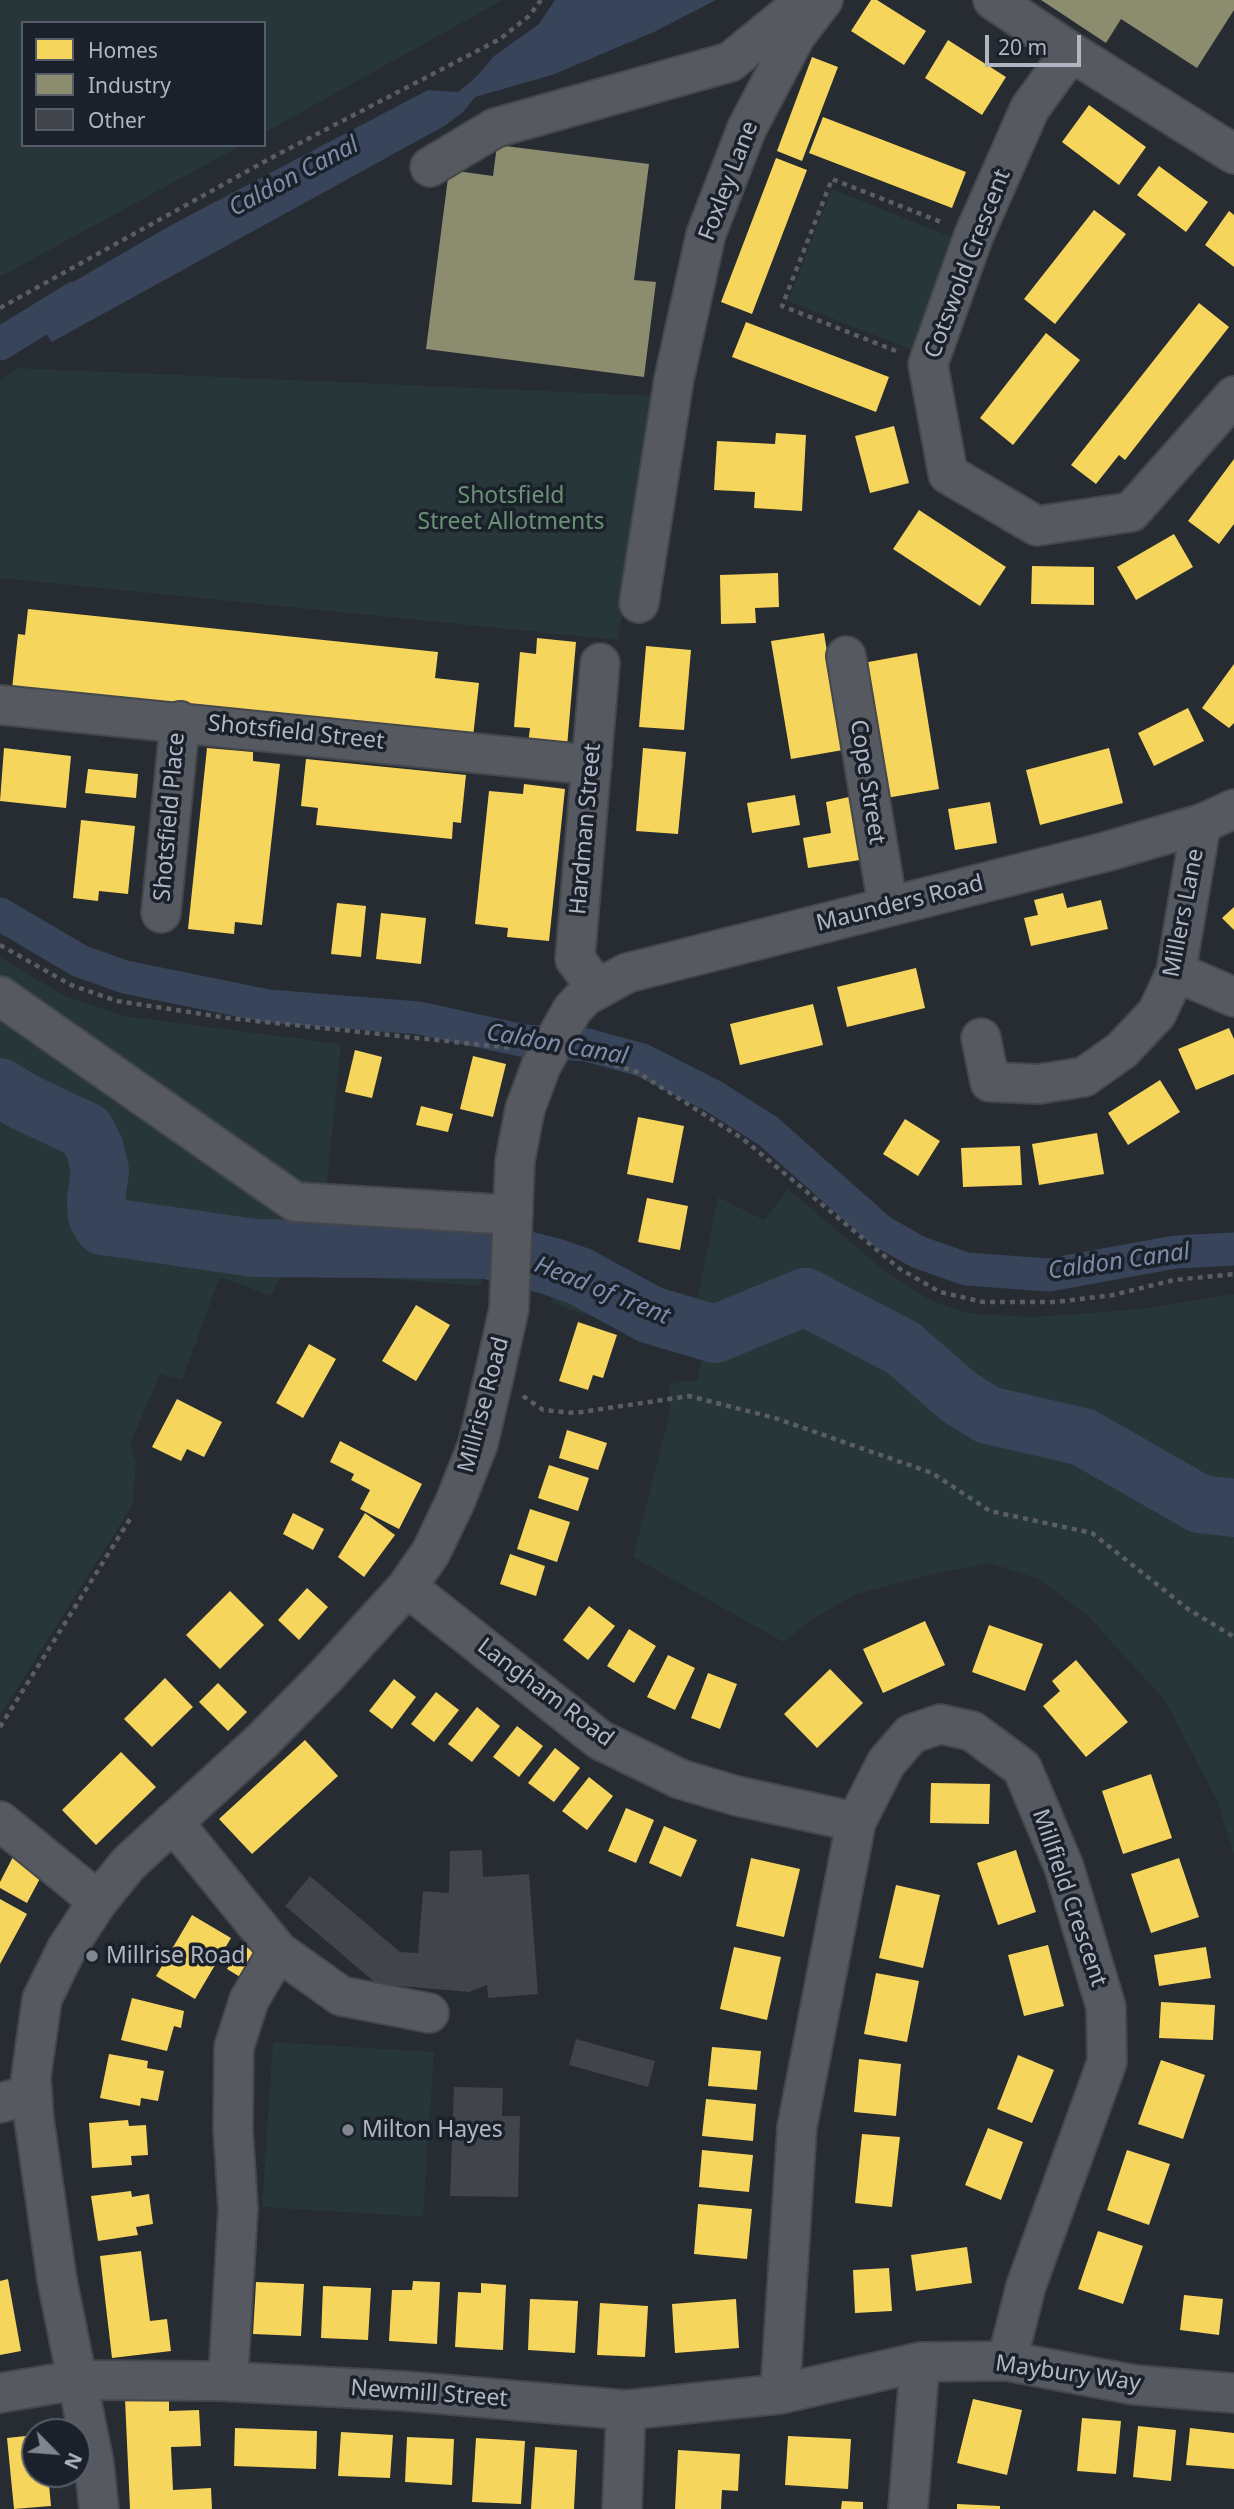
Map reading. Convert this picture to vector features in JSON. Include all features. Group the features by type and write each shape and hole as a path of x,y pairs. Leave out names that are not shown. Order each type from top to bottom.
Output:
{"street":[{"path":"430,167 495,128 730,62 806,0"},
{"name":"Foxley Lane","path":"639,603 674,379 706,234 747,128 796,35 823,0"},
{"path":"993,0 1234,154"},
{"name":"Cotswold Crescent","path":"1071,52 1030,108 974,235 928,364 948,474 1037,526 1131,512 1234,396"},
{"name":"Cope Street","path":"846,656 888,907"},
{"name":"Hardman Street","path":"584,999 575,959 600,663"},
{"name":"Shotsfield Street","path":"0,705 180,721 592,765"},
{"name":"Shotsfield Place","path":"161,913 180,721"},
{"name":"Maunders Road","path":"584,999 627,972 888,907 1217,817"},
{"name":"Millers Lane","path":"981,1038 990,1082 1039,1084 1084,1077 1122,1050 1157,1013 1176,972 1217,817"},
{"path":"1176,972 1234,997"},
{"path":"0,996 295,1202 513,1222"},
{"name":"Millrise Road","path":"99,2509 57,2280 16,2099 34,2047 42,1999 68,1948 97,1901 129,1863 262,1741 407,1587 431,1552 478,1444 494,1376 510,1288 515,1161 530,1057 584,999"},
{"name":"Langham Road","path":"407,1587 600,1740 680,1779 737,1796 856,1822"},
{"name":"Millfield Crescent","path":"780,2394 797,2127 856,1822 886,1763 911,1734 940,1724 972,1731 1022,1768 1064,1867 1106,2007 1107,2062 1026,2286 1007,2361"},
{"path":"0,1821 97,1901"},
{"path":"173,1822 278,1951 341,1996 429,2013"},
{"path":"228,2381 238,2209 233,2127 234,2047 249,2000 278,1951"},
{"name":"Maybury Way","path":"780,2394 919,2362 1007,2361 1135,2385 1234,2393"},
{"path":"908,2509 919,2362"},
{"name":"Newmill Street","path":"0,2393 77,2380 228,2381 405,2391 626,2410 780,2394"},
{"path":"622,2509 626,2410"}],"path":[{"path":"0,309 271,158 500,39 529,16 541,0"},
{"path":"928,364 782,306 832,178 974,235"},
{"path":"0,945 71,985 130,1004 530,1057"},
{"path":"581,1054 637,1072 743,1139 900,1269 940,1292 983,1302 1056,1302 1113,1295 1174,1280 1234,1274"},
{"path":"494,1376 543,1410 564,1412 690,1396 775,1418 932,1473 990,1511 1091,1533 1188,1609 1234,1637"},
{"path":"0,1727 130,1518"}],"green space":[{"path":"0,0 503,0 266,132 266,21 21,21 21,147 238,147 0,277"},
{"path":"832,189 956,239 912,350 788,301"},
{"name":"Shotsfield Street Allotments","path":"18,368 660,396 618,640 0,578 0,381"},
{"path":"0,957 63,995 124,1016 341,1044 326,1192 290,1184 0,982"},
{"path":"0,1017 281,1218 337,1233 489,1232 481,1286 283,1271 271,1296 220,1277 182,1380 160,1374 130,1444 136,1462 133,1504 0,1716"},
{"path":"788,1189 885,1271 932,1301 966,1313 1031,1317 1142,1309 1234,1294 1234,1855 1217,1801 1166,1702 1088,1616 1039,1579 989,1563 924,1576 854,1595 816,1617 783,1642 633,1557 670,1412 670,1384 698,1380 702,1355 552,1303 556,1252 696,1306 718,1197 764,1220"},
{"name":"Milton Hayes","path":"273,2042 434,2052 423,2217 262,2207"}],"water":[{"path":"555,0 716,0 654,32 552,75 475,97 463,112 446,125 52,342 28,308 175,223 428,90 458,92 476,77 494,56 539,24"}],"building: Homes":[{"path":"871,0 877,0 926,31 904,65 851,31"},
{"path":"948,40 1006,77 982,115 925,78"},
{"path":"812,57 838,67 802,161 777,151"},
{"path":"1089,105 1146,147 1119,185 1062,142"},
{"path":"823,117 966,172 952,208 809,153"},
{"path":"776,158 807,170 752,314 721,302"},
{"path":"1159,166 1208,202 1186,232 1137,195"},
{"path":"1094,210 1126,234 1055,324 1024,299"},
{"path":"1229,211 1234,215 1234,267 1205,245"},
{"path":"1199,303 1229,327 1125,460 1119,455 1096,484 1071,465"},
{"path":"746,322 889,377 876,412 732,357"},
{"path":"1046,333 1080,360 1013,445 980,418"},
{"path":"894,426 909,483 870,493 855,436"},
{"path":"776,433 806,435 802,511 754,508 755,492 714,490 717,441 775,444"},
{"path":"1234,459 1234,524 1219,544 1188,521"},
{"path":"919,510 1006,567 980,606 893,549"},
{"path":"1174,534 1193,567 1136,600 1117,567"},
{"path":"1032,566 1094,567 1094,605 1031,604"},
{"path":"778,573 779,607 755,608 756,623 721,624 720,575"},
{"path":"28,609 438,652 435,678 479,683 473,737 12,689 18,634 25,635"},
{"path":"824,633 843,750 791,759 771,641"},
{"path":"537,638 576,642 567,747 528,744 530,728 514,727 520,652 536,654"},
{"path":"646,646 691,650 684,730 639,727"},
{"path":"917,653 939,789 886,798 863,663"},
{"path":"1234,664 1234,723 1229,728 1202,708"},
{"path":"1188,708 1204,741 1154,766 1138,733"},
{"path":"4,748 71,756 66,808 0,801"},
{"path":"207,748 253,752 253,761 280,764 262,925 235,922 234,934 188,929"},
{"path":"643,748 686,752 678,834 636,831"},
{"path":"1109,748 1123,803 1040,825 1026,770"},
{"path":"306,759 466,775 461,823 453,822 452,839 316,825 318,808 301,806"},
{"path":"88,769 138,774 136,798 85,793"},
{"path":"524,784 565,789 549,941 507,937 508,928 475,924 489,791 523,794"},
{"path":"795,795 800,825 752,833 747,803"},
{"path":"849,797 860,860 808,868 803,838 831,833 826,802"},
{"path":"990,802 997,843 955,850 948,809"},
{"path":"81,820 135,826 128,894 99,891 98,901 73,898"},
{"path":"1063,893 1067,908 1101,900 1108,929 1031,946 1024,918 1038,915 1034,900"},
{"path":"337,903 366,906 361,957 331,954"},
{"path":"1234,907 1234,930 1222,918"},
{"path":"381,913 426,918 421,964 376,959"},
{"path":"916,968 925,1008 847,1027 837,987"},
{"path":"813,1004 823,1045 740,1065 730,1024"},
{"path":"1229,1028 1234,1039 1234,1074 1196,1090 1178,1049"},
{"path":"355,1050 382,1057 372,1098 345,1092"},
{"path":"473,1056 506,1064 493,1117 460,1109"},
{"path":"1160,1080 1180,1112 1128,1145 1108,1113"},
{"path":"421,1106 453,1114 448,1132 416,1125"},
{"path":"638,1117 684,1126 673,1183 627,1174"},
{"path":"905,1119 940,1141 918,1176 883,1154"},
{"path":"1097,1133 1104,1174 1039,1185 1032,1144"},
{"path":"1020,1146 1022,1185 963,1187 961,1148"},
{"path":"647,1198 688,1206 680,1250 638,1242"},
{"path":"416,1305 450,1325 416,1381 382,1361"},
{"path":"578,1322 617,1335 603,1378 593,1375 588,1390 559,1381"},
{"path":"309,1344 336,1359 303,1418 276,1403"},
{"path":"177,1399 222,1422 204,1457 187,1449 181,1461 152,1447"},
{"path":"567,1430 607,1443 598,1470 559,1458"},
{"path":"340,1441 422,1484 399,1529 360,1509 370,1490 351,1480 354,1474 330,1462"},
{"path":"549,1465 589,1478 578,1511 538,1498"},
{"path":"530,1509 570,1522 557,1562 517,1549"},
{"path":"293,1513 324,1529 313,1550 283,1534"},
{"path":"365,1513 395,1535 364,1577 338,1557"},
{"path":"510,1554 545,1566 536,1596 500,1584"},
{"path":"307,1588 328,1607 299,1640 278,1620"},
{"path":"230,1591 264,1625 220,1669 186,1635"},
{"path":"589,1606 615,1626 588,1660 563,1640"},
{"path":"925,1621 945,1665 883,1693 863,1649"},
{"path":"989,1625 1043,1644 1025,1691 972,1672"},
{"path":"629,1629 656,1646 634,1683 607,1666"},
{"path":"668,1655 695,1668 675,1710 647,1697"},
{"path":"1076,1660 1128,1722 1086,1757 1043,1706 1060,1691 1052,1681"},
{"path":"830,1669 863,1703 817,1748 784,1714"},
{"path":"708,1673 737,1684 720,1729 691,1718"},
{"path":"165,1678 193,1707 152,1747 124,1719"},
{"path":"394,1679 416,1697 392,1729 369,1711"},
{"path":"218,1683 247,1712 228,1731 199,1702"},
{"path":"436,1692 459,1710 434,1742 411,1724"},
{"path":"477,1707 500,1726 472,1762 448,1744"},
{"path":"517,1726 543,1746 519,1777 493,1757"},
{"path":"305,1740 338,1776 252,1854 219,1819"},
{"path":"555,1748 580,1768 554,1802 528,1783"},
{"path":"121,1752 156,1787 96,1845 62,1810"},
{"path":"1151,1774 1172,1838 1123,1854 1102,1791"},
{"path":"589,1777 613,1796 587,1830 562,1811"},
{"path":"931,1783 990,1784 989,1824 930,1823"},
{"path":"626,1808 654,1820 636,1863 608,1851"},
{"path":"664,1826 697,1840 681,1877 649,1863"},
{"path":"1016,1850 1036,1912 998,1925 977,1863"},
{"path":"15,1853 45,1869 27,1903 0,1888 0,1882"},
{"path":"751,1858 800,1869 784,1937 736,1926"},
{"path":"1179,1858 1199,1917 1151,1933 1131,1874"},
{"path":"896,1885 940,1895 923,1968 879,1958"},
{"path":"0,1899 27,1914 0,1964"},
{"path":"192,1915 231,1938 195,1999 156,1976"},
{"path":"241,1944 265,1958 250,1983 227,1969"},
{"path":"1048,1945 1064,2006 1024,2016 1008,1955"},
{"path":"734,1947 781,1957 767,2020 720,2009"},
{"path":"1206,1947 1211,1978 1159,1986 1154,1955"},
{"path":"876,1973 919,1981 907,2042 864,2034"},
{"path":"132,1998 184,2011 181,2028 174,2026 167,2051 121,2040"},
{"path":"1161,2002 1215,2005 1213,2040 1159,2038"},
{"path":"712,2047 761,2051 757,2090 708,2086"},
{"path":"109,2054 148,2061 147,2068 164,2071 158,2101 141,2098 140,2106 100,2098"},
{"path":"1018,2055 1054,2070 1032,2123 997,2109"},
{"path":"859,2059 901,2064 896,2116 854,2112"},
{"path":"1161,2060 1205,2075 1183,2139 1138,2124"},
{"path":"706,2099 756,2104 753,2141 702,2136"},
{"path":"128,2120 129,2126 146,2125 148,2155 131,2156 132,2165 92,2168 89,2123"},
{"path":"988,2128 1023,2142 1001,2200 965,2185"},
{"path":"862,2134 900,2137 892,2207 855,2203"},
{"path":"702,2150 753,2155 749,2192 699,2187"},
{"path":"1127,2150 1170,2164 1149,2225 1107,2210"},
{"path":"131,2191 132,2197 149,2194 153,2224 136,2227 138,2235 98,2241 91,2196"},
{"path":"698,2204 752,2209 747,2259 694,2254"},
{"path":"1098,2231 1143,2246 1123,2304 1078,2289"},
{"path":"967,2247 972,2283 916,2291 911,2255"},
{"path":"141,2251 150,2321 167,2319 171,2351 112,2358 100,2256"},
{"path":"889,2268 892,2311 855,2313 853,2270"},
{"path":"8,2279 21,2351 0,2355 0,2281"},
{"path":"413,2281 440,2282 437,2344 389,2341 392,2290 412,2290"},
{"path":"256,2282 304,2284 301,2336 253,2334"},
{"path":"481,2283 506,2285 503,2350 455,2347 458,2292 481,2293"},
{"path":"323,2286 371,2288 368,2340 321,2338"},
{"path":"1184,2295 1223,2299 1219,2335 1180,2330"},
{"path":"530,2299 578,2301 575,2353 528,2350"},
{"path":"736,2299 739,2348 675,2353 672,2304"},
{"path":"600,2303 648,2306 645,2357 597,2355"},
{"path":"169,2397 169,2411 199,2410 201,2446 171,2447 173,2490 211,2488 212,2509 130,2509 125,2399"},
{"path":"973,2399 1022,2410 1007,2475 957,2463"},
{"path":"1082,2418 1121,2421 1116,2474 1077,2471"},
{"path":"1138,2426 1176,2430 1171,2481 1133,2477"},
{"path":"235,2428 317,2431 316,2469 234,2466"},
{"path":"1190,2428 1234,2433 1234,2469 1186,2465"},
{"path":"341,2432 393,2435 390,2478 338,2476"},
{"path":"21,2436 21,2488 49,2488 51,2506 14,2509 7,2438"},
{"path":"788,2436 851,2439 848,2489 785,2485"},
{"path":"407,2437 454,2439 452,2485 405,2482"},
{"path":"476,2438 525,2441 521,2504 472,2502"},
{"path":"535,2447 577,2450 574,2509 531,2509"},
{"path":"678,2450 740,2454 738,2491 722,2490 721,2509 675,2509"},
{"path":"842,2501 863,2502 863,2509 841,2509"},
{"path":"957,2504 1000,2506 1000,2509 957,2509"}],"building: Industry":[{"path":"1041,0 1234,0 1234,10 1197,68 1121,19 1106,43"},
{"path":"497,145 649,164 634,280 656,282 644,377 426,349 449,170 493,176"}],"building: Other":[{"path":"482,1850 483,1877 529,1874 538,1994 488,1998 487,1985 469,1992 377,1984 285,1906 310,1876 400,1952 418,1953 423,1891 449,1893 450,1851"},
{"path":"576,2039 655,2061 648,2087 569,2065"},
{"path":"454,2087 503,2088 502,2116 520,2116 518,2197 450,2196"}],"waterway":[{"name":"Caldon Canal","path":"0,344 75,298"},
{"name":"Caldon Canal","path":"0,914 80,961 125,977 268,1006 419,1018 525,1041 587,1045 642,1060 713,1096 768,1131 881,1231 918,1252 966,1269 1049,1275 1175,1252 1234,1249"},
{"name":"Head of Trent","path":"0,1087 24,1102 86,1131 95,1149 100,1171 96,1200 97,1216 103,1226 254,1248 487,1250 579,1276 651,1315 715,1334 805,1297 903,1348 959,1397 988,1415 1083,1437 1200,1504 1234,1508"}],"place":[{"name":"Millrise Road","path":"92,1956"},
{"name":"Milton Hayes","path":"348,2130"}]}
